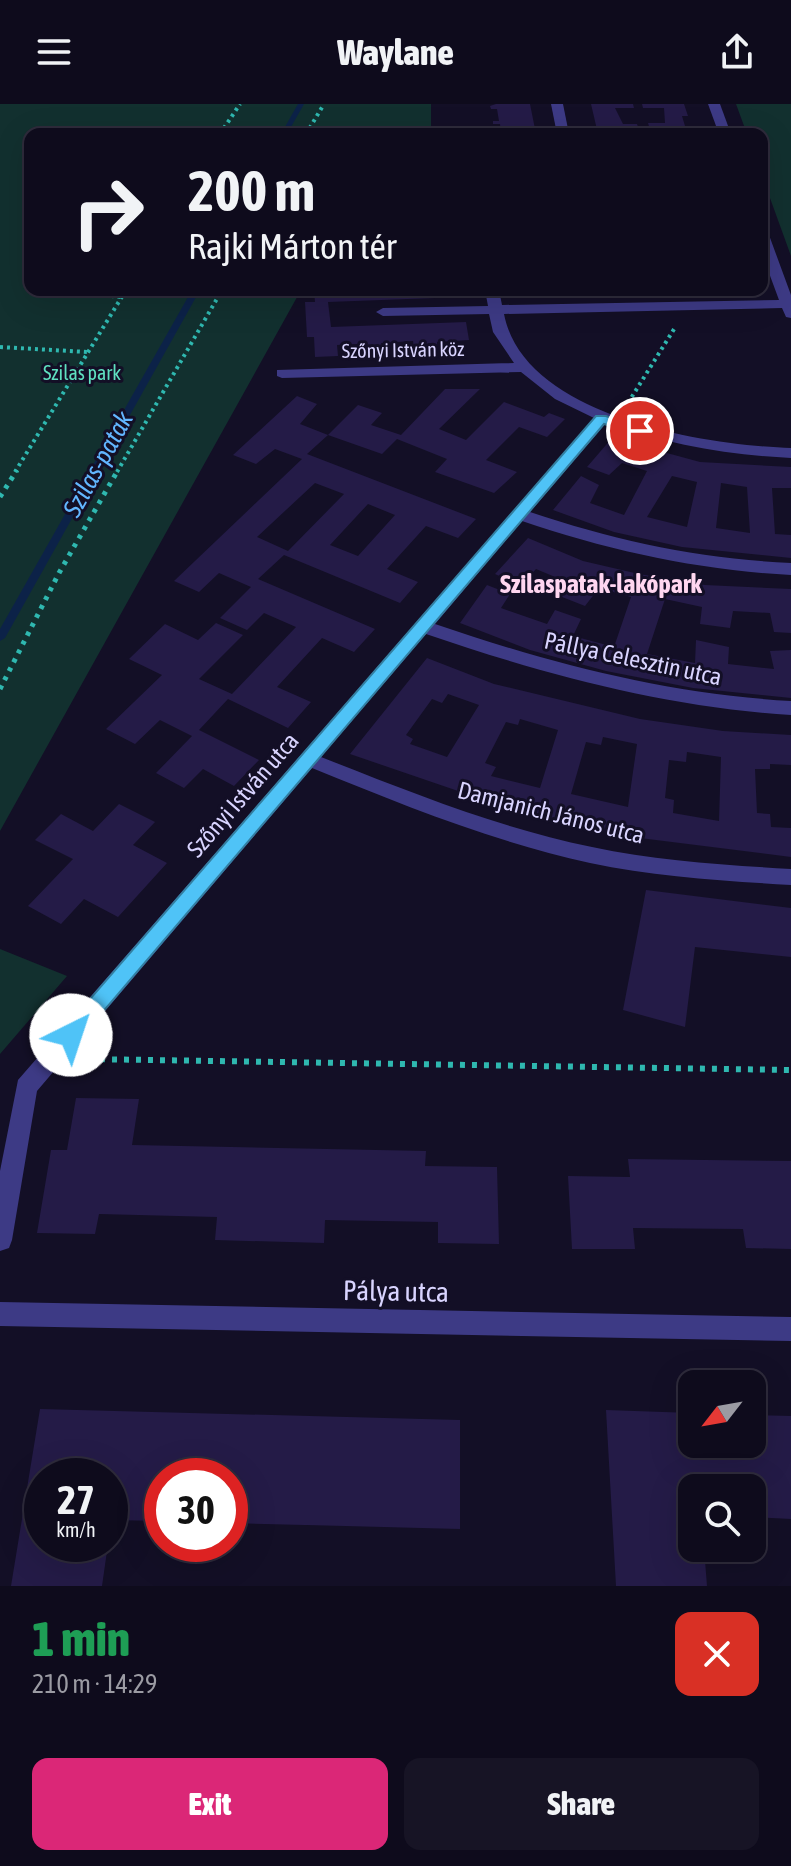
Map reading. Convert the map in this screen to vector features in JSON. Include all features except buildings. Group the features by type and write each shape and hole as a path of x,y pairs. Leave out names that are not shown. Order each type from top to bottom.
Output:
{"street":[{"path":"557,104 562,128"},
{"path":"714,104 723,128"},
{"path":"383,312 688,306 789,309 768,251"},
{"path":"492,296 491,309 507,345 526,367 608,421 724,449 791,453"},
{"name":"Szőnyi István köz","path":"282,373 526,367"},
{"name":"Szőnyi István utca","path":"0,1240 26,1087 519,514 608,421"},
{"path":"519,514 580,535 649,553 743,568 791,569"},
{"name":"Pállya Celesztin utca","path":"422,626 517,659 600,682 744,707 791,708"},
{"name":"Damjanich János utca","path":"308,759 446,814 570,849 633,863 791,877"},
{"name":"Pálya utca","path":"0,1314 791,1329"}],"path":[{"path":"224,128 240,104"},
{"path":"310,128 324,104"},
{"path":"0,689 59,573 219,296"},
{"path":"0,497 121,297"},
{"path":"608,421 688,306"},
{"path":"0,347 27,346 87,352"},
{"path":"51,1058 791,1070"}],"green space":[{"name":"Szilas park","path":"0,104 431,104 431,128 24,128 24,296 298,296 0,831"},
{"path":"736,104 791,104 791,256 768,193 768,128 745,128"},
{"path":"0,949 67,976 0,1054"}],"waterway":[{"name":"Szilas-patak","path":"287,128 301,104"},
{"name":"Szilas-patak","path":"0,638 193,296"}],"district":[{"name":"Szilaspatak-lakópark","path":"601,584"}],"route":[{"path":"71,1035 601,419 640,431"}]}
